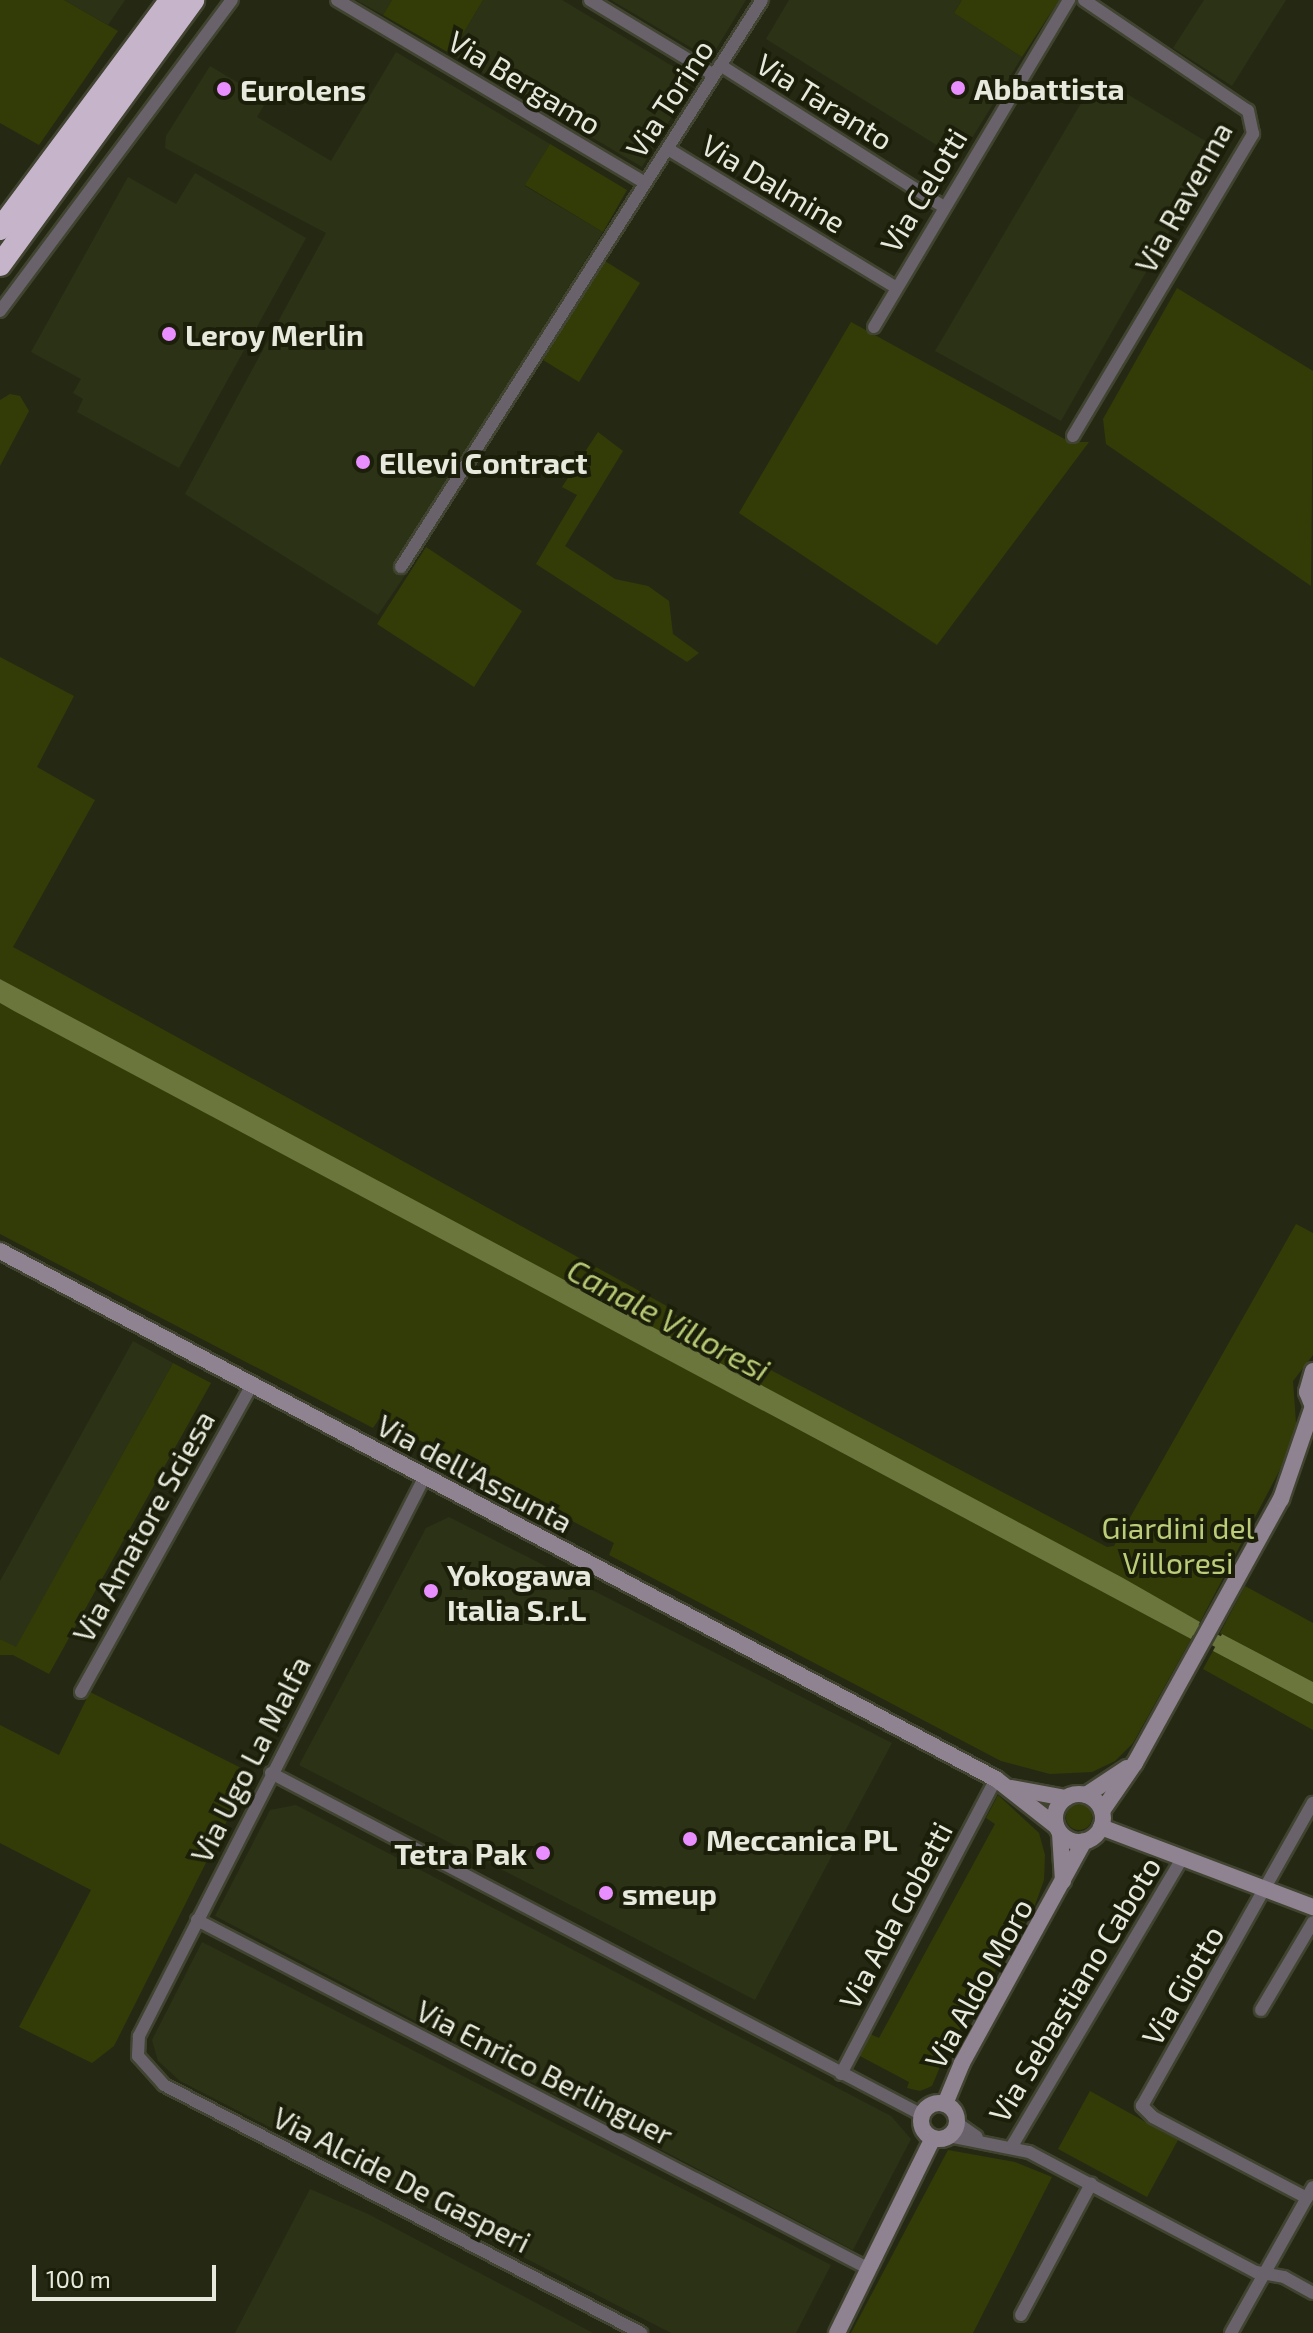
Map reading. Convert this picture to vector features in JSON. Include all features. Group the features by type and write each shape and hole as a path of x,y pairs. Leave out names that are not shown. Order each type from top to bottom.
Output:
{"highway":[{"path":"6,221 99,96 156,10 171,0"},
{"path":"0,265 193,0"},
{"path":"150,59 201,0"}],"street":[{"path":"0,311 232,0"},
{"name":"Via Bergamo","path":"337,0 645,183"},
{"name":"Via Taranto","path":"590,0 717,70 942,206"},
{"name":"Via Torino","path":"401,567 762,0"},
{"name":"Via Celotti","path":"874,327 942,206 1069,0"},
{"name":"Via Ravenna","path":"1073,436 1253,134 1248,111 1084,0"},
{"name":"Via Dalmine","path":"668,149 895,287"},
{"name":"Via dell'Assunta","path":"0,1251 1003,1784 1058,1829"},
{"path":"1286,1489 1313,1406 1307,1392 1313,1371"},
{"name":"Via Amatore Sciesa","path":"81,1692 251,1386"},
{"path":"1135,1763 1086,1795 1066,1798 1056,1810 1058,1829 1084,1841 1101,1819 1135,1763 1199,1649 1286,1489 1313,1449"},
{"name":"Via Ugo La Malfa","path":"142,2066 139,2036 424,1478"},
{"path":"271,1773 922,2115"},
{"name":"Via dell'Assunta","path":"1003,1784 1066,1798"},
{"name":"Via Ada Gobetti","path":"841,2074 1003,1784"},
{"path":"1086,1795 1101,1819 1182,1859 1313,1907"},
{"name":"Via Giotto","path":"1310,2193 1153,2117 1142,2106 1267,1891 1313,1803"},
{"name":"Via Aldo Moro","path":"1058,1829 1062,1890"},
{"name":"Via Aldo Moro","path":"945,2104 983,2025 1062,1890 1084,1841"},
{"name":"Via Sebastiano Caboto","path":"1012,2146 1182,1859"},
{"name":"Via Enrico Berlinguer","path":"197,1920 869,2269"},
{"path":"1261,2010 1313,1922"},
{"name":"Via Alcide De Gasperi","path":"142,2066 164,2085 641,2333"},
{"path":"837,2333 869,2269 947,2132 945,2104 929,2106 922,2115 922,2126 947,2132 1012,2146 1266,2276 1284,2277 1313,2293"},
{"path":"1021,2315 1091,2184"},
{"path":"1231,2333 1266,2276 1310,2193"}],"shaded area":[{"path":"64,0 125,0 108,25"},
{"path":"356,0 392,0 383,15"},
{"path":"483,0 562,0 694,79 642,167 451,54"},
{"path":"611,0 746,0 710,59"},
{"path":"789,0 962,0 954,13 1022,57 959,159 766,39"},
{"path":"1204,0 1286,0 1232,86 1173,48"},
{"path":"396,52 550,144 525,186 603,232 396,564 408,571 378,615 185,494 326,233 165,148 166,136 210,66 267,100 257,117 331,161"},
{"path":"1097,76 1217,148 1061,421 935,351"},
{"name":"Leroy Merlin","path":"195,173 306,238 179,468 77,412 83,399 73,393 81,379 31,352 128,177 176,204"},
{"path":"0,979 1123,1578 1200,1622 1191,1639 14,1011 0,1003"},
{"path":"133,1341 173,1363 16,1648 0,1639 0,1581"},
{"path":"449,1517 892,1743 755,2000 299,1765 426,1528"},
{"path":"1222,1634 1313,1682 1313,1704 1213,1651"},
{"path":"296,1805 891,2116 911,2139 853,2250 215,1916 270,1810"},
{"path":"202,1942 831,2265 796,2333 671,2333 180,2081 158,2061 152,2040"},
{"path":"310,2189 368,2214 593,2333 235,2333"}],"green space":[{"path":"0,0 64,0 118,31 39,145 0,123"},
{"path":"392,0 483,0 451,54 383,15"},
{"path":"962,0 1059,0 1022,57 954,13"},
{"path":"550,144 627,190 603,232 525,185"},
{"path":"605,261 640,283 579,382 543,360"},
{"path":"1177,288 1313,371 1311,586 1106,444 1103,419"},
{"path":"851,322 1070,442 1089,442 937,645 739,513"},
{"path":"10,394 20,396 29,411 0,466 0,400"},
{"path":"598,432 623,451 565,546 615,579 648,586 669,601 673,634 699,653 687,662 536,564 577,495 562,487"},
{"path":"426,547 522,611 474,687 377,624"},
{"name":"Giardini del Villoresi","path":"0,657 74,696 37,767 95,800 13,947 665,1305 691,1328 1107,1547 1114,1546 1296,1224 1313,1233 1313,1355 1293,1381 1297,1437 1200,1622 0,979"},
{"path":"0,1003 1191,1639 1133,1743 1115,1761 1092,1772 1050,1774 1001,1761 609,1555 614,1543 379,1419 373,1428 0,1234"},
{"path":"173,1363 211,1383 49,1674 13,1655 0,1655 0,1639 16,1647"},
{"path":"1245,1586 1313,1623 1313,1682 1220,1633"},
{"path":"1213,1651 1313,1704 1313,1730 1203,1669"},
{"path":"90,1692 251,1773 114,2046 92,2063 19,2027 91,1890 0,1843 0,1725 59,1755"},
{"path":"998,1795 1039,1833 1045,1855 1044,1880 1035,1905 946,2052 932,2086 920,2091 907,2088 909,2082 858,2055 870,2034 879,2038 995,1824 986,1818"},
{"path":"1079,1804 1088,1808 1092,1817 1088,1826 1079,1830 1070,1826 1066,1817 1070,1808"},
{"path":"1090,2091 1178,2140 1147,2197 1058,2149"},
{"path":"948,2150 1015,2162 1052,2177 973,2333 851,2333"}],"waterway":[{"name":"Canale Villoresi","path":"1181,1622 1232,1649"}],"place":[{"name":"Abbattista","path":"958,88"},
{"name":"Eurolens","path":"224,89"},
{"name":"Leroy Merlin","path":"169,334"},
{"name":"Ellevi Contract","path":"363,462"},
{"name":"Yokogawa Italia S.r.L","path":"431,1591"},
{"name":"Meccanica PL","path":"690,1839"},
{"name":"Tetra Pak","path":"543,1853"},
{"name":"smeup","path":"606,1893"}]}
